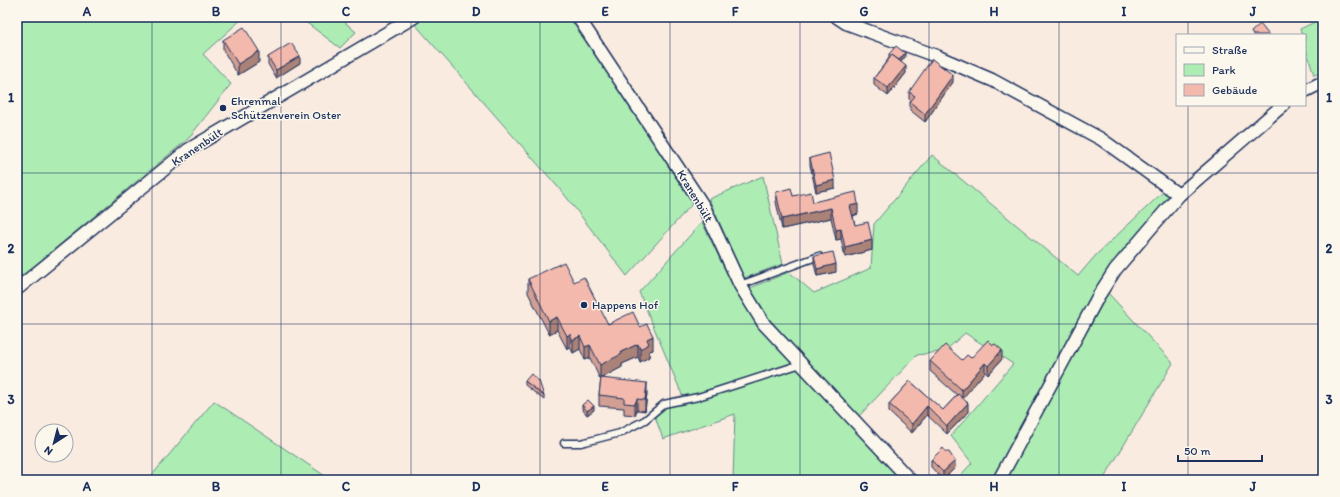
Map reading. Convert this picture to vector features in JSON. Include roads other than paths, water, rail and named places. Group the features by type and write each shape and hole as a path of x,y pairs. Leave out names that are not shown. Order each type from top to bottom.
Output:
{"street":[{"name":"Kranenbült","path":"17,290 188,150 414,17"},
{"name":"Kranenbült","path":"578,17 704,207 740,285 764,324 910,480"},
{"path":"837,17 846,23 936,56 992,80 1101,139 1179,195"},
{"path":"1306,90 1317,85 1323,84"},
{"path":"999,480 1099,295 1115,270 1179,195 1282,106"}],"lane":[{"path":"740,285 819,256"},
{"path":"564,443 580,443 620,433 645,420 664,404 698,397 801,364"}],"place":[{"name":"Ehrenmal Schützenverein Oster","path":"223,108"},
{"name":"Happens Hof","path":"584,305"}]}
